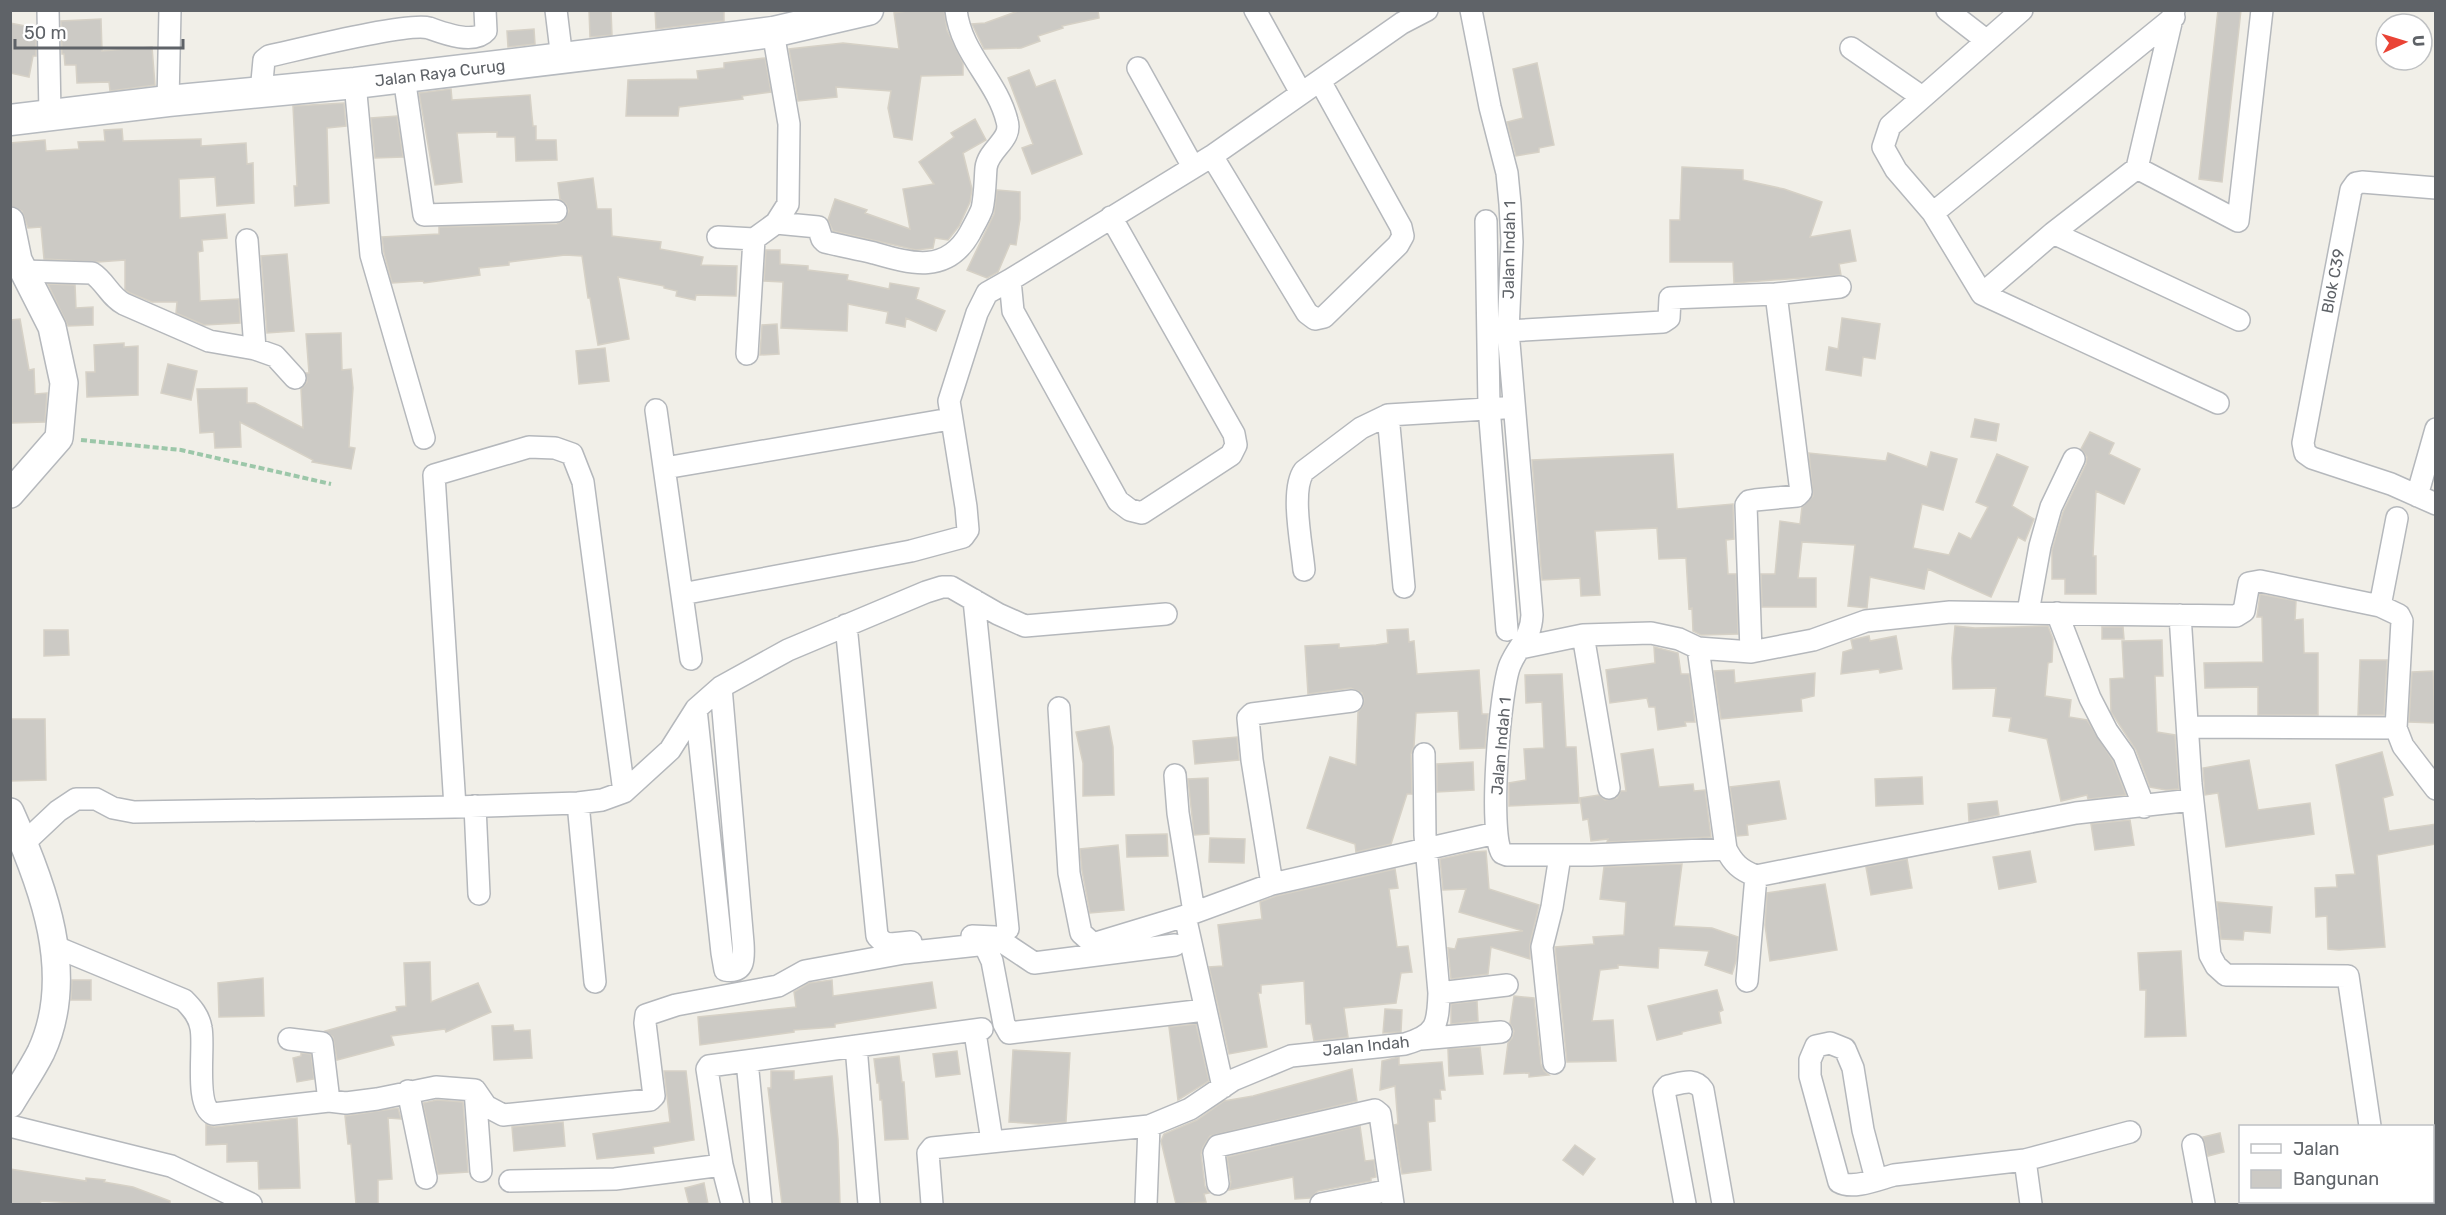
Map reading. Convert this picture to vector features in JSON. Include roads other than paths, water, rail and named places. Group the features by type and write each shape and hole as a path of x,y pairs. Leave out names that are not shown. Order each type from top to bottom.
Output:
{"main road":[{"name":"Jalan Raya Curug","path":"10,120 168,101 355,83 774,32 868,10"}],"street":[{"path":"48,10 50,114"},
{"path":"168,101 170,10"},
{"path":"261,92 264,60 269,56 416,26 452,37 480,36 486,32 484,10"},
{"path":"556,10 562,59"},
{"path":"776,223 818,227 822,240 825,242 892,259 929,264 944,260 957,251 981,213 989,155 1005,137 1009,128 999,99 959,31 956,10"},
{"path":"1255,10 1301,93"},
{"path":"682,594 911,551 963,537 968,530 966,507 950,419 949,401 977,313 987,293 1212,156 1320,81 1399,17 1427,10"},
{"name":"Jalan Indah 1","path":"1471,10 1490,107 1507,172 1512,242 1508,331 1532,615 1530,635 1510,665 1506,681 1497,766 1496,833"},
{"path":"1947,10 1987,41"},
{"path":"2022,10 1890,126 1883,147 1896,170 1933,213 1982,294 2218,402"},
{"path":"2137,168 2238,220 2262,10"},
{"path":"1982,294 2053,233 2137,168 2174,14"},
{"path":"1933,213 2174,14"},
{"path":"717,237 754,239 776,223 788,204 789,124 774,32"},
{"path":"1851,48 1922,98"},
{"path":"1138,68 1193,167"},
{"path":"404,77 424,214 556,211"},
{"path":"1212,156 1307,313 1315,319 1324,317 1398,245 1403,236 1401,227 1320,81"},
{"path":"355,83 371,255 424,438"},
{"name":"Blok C39","path":"2426,500 2312,458 2305,453 2303,443 2356,186 2436,188"},
{"path":"1010,280 1013,311 1118,501 1130,510 1142,513 1231,455 1236,445 1234,434 1111,217"},
{"path":"10,221 18,260 52,327 64,383 60,438 10,494"},
{"path":"1486,222 1489,407 1507,630"},
{"path":"2053,233 2239,320"},
{"path":"747,354 754,239"},
{"path":"248,240 255,350"},
{"path":"23,271 92,273 99,277 116,299 124,304 209,341 275,356 295,378"},
{"path":"1508,331 1663,322 1669,318 1670,298 1776,294 1839,287"},
{"path":"1751,652 1746,506 1749,501 1797,496 1801,492 1776,294"},
{"path":"977,313 1013,311"},
{"path":"1304,570 1298,491 1300,476 1304,471 1361,428 1388,415 1489,407 1513,408"},
{"path":"656,410 691,659"},
{"path":"1388,415 1404,587"},
{"path":"665,468 950,419"},
{"path":"2426,500 2436,429"},
{"path":"479,894 465,807 434,475 529,447 555,448 572,454 583,482 624,792"},
{"path":"2028,612 2040,546 2051,507 2074,459"},
{"path":"2380,606 2397,518"},
{"path":"1520,648 1583,635 1657,633 1679,639 1698,648 1751,652 1813,640 1866,621 1950,612 2241,614 2244,611 2249,583 2260,581 2380,606 2394,611 2401,618 2396,728 2403,746 2436,789"},
{"path":"24,843 58,811 76,799 96,799 113,808 134,812 465,807 602,800 624,792 670,750 696,709 721,687 788,650 942,587 951,587 1025,626 1166,614"},
{"path":"974,600 1008,929"},
{"path":"2057,613 2090,698 2107,731 2124,755 2144,807"},
{"path":"2180,615 2192,800 2210,955 2216,966 2226,975 2348,976 2370,1125"},
{"path":"846,625 877,936 884,943 974,936 994,937 1034,963 1175,945"},
{"path":"1583,635 1609,788"},
{"path":"1698,648 1726,849 1733,863 1744,872 1756,876 2076,813 2192,800"},
{"path":"696,709 722,952 725,970 732,971 740,969 744,964 721,687"},
{"path":"1272,884 1252,760 1248,718 1252,714 1352,701"},
{"path":"1059,708 1069,873 1081,933 1087,941 1096,943 1190,914 1272,884 1496,833 1499,850 1507,855 1560,856 1726,849"},
{"path":"2189,727 2396,728"},
{"name":"Jalan Indah","path":"932,1204 928,1153 937,1146 1149,1126 1190,1109 1233,1080 1291,1056 1405,1044 1421,1039 1434,1029 1438,1016 1439,993 1426,849 1424,754"},
{"path":"1174,775 1190,914 1205,1010 1223,1087"},
{"path":"578,803 595,982"},
{"path":"10,813 24,843 56,947 53,1004 48,1030 41,1052 10,1104"},
{"path":"1554,1063 1542,947 1552,907 1560,856"},
{"path":"1747,981 1756,876"},
{"path":"475,1090 486,1106 503,1115 650,1100 654,1096 646,1015 676,1005 778,986 805,971 914,952 985,946 992,961 1004,1024 1009,1033 1205,1010"},
{"path":"56,947 176,996 190,1005 198,1016 202,1030 205,1106 208,1112 213,1114 329,1101 377,1099 436,1087 475,1090"},
{"path":"1439,993 1507,985"},
{"path":"1421,1039 1501,1032"},
{"path":"732,1204 722,1165 707,1069 712,1065 856,1046 979,1034 992,1141"},
{"path":"289,1039 322,1043 329,1101"},
{"path":"1876,1179 1863,1130 1853,1068 1845,1049 1830,1043 1816,1046 1810,1060 1810,1076 1839,1182 1849,1186 1894,1175 2025,1160 2130,1132"},
{"path":"856,1046 869,1204"},
{"path":"747,1061 762,1204"},
{"path":"1684,1204 1664,1091 1668,1086 1692,1081 1699,1084 1703,1090 1723,1204"},
{"path":"475,1090 481,1171"},
{"path":"408,1091 426,1178"},
{"path":"1218,1184 1214,1153 1218,1146 1375,1110 1380,1114 1392,1197 1321,1204"},
{"path":"10,1126 171,1166 251,1204"},
{"path":"1146,1204 1149,1126"},
{"path":"2193,1145 2204,1204"},
{"path":"2025,1160 2031,1204"},
{"path":"510,1181 615,1179 722,1165"}]}
